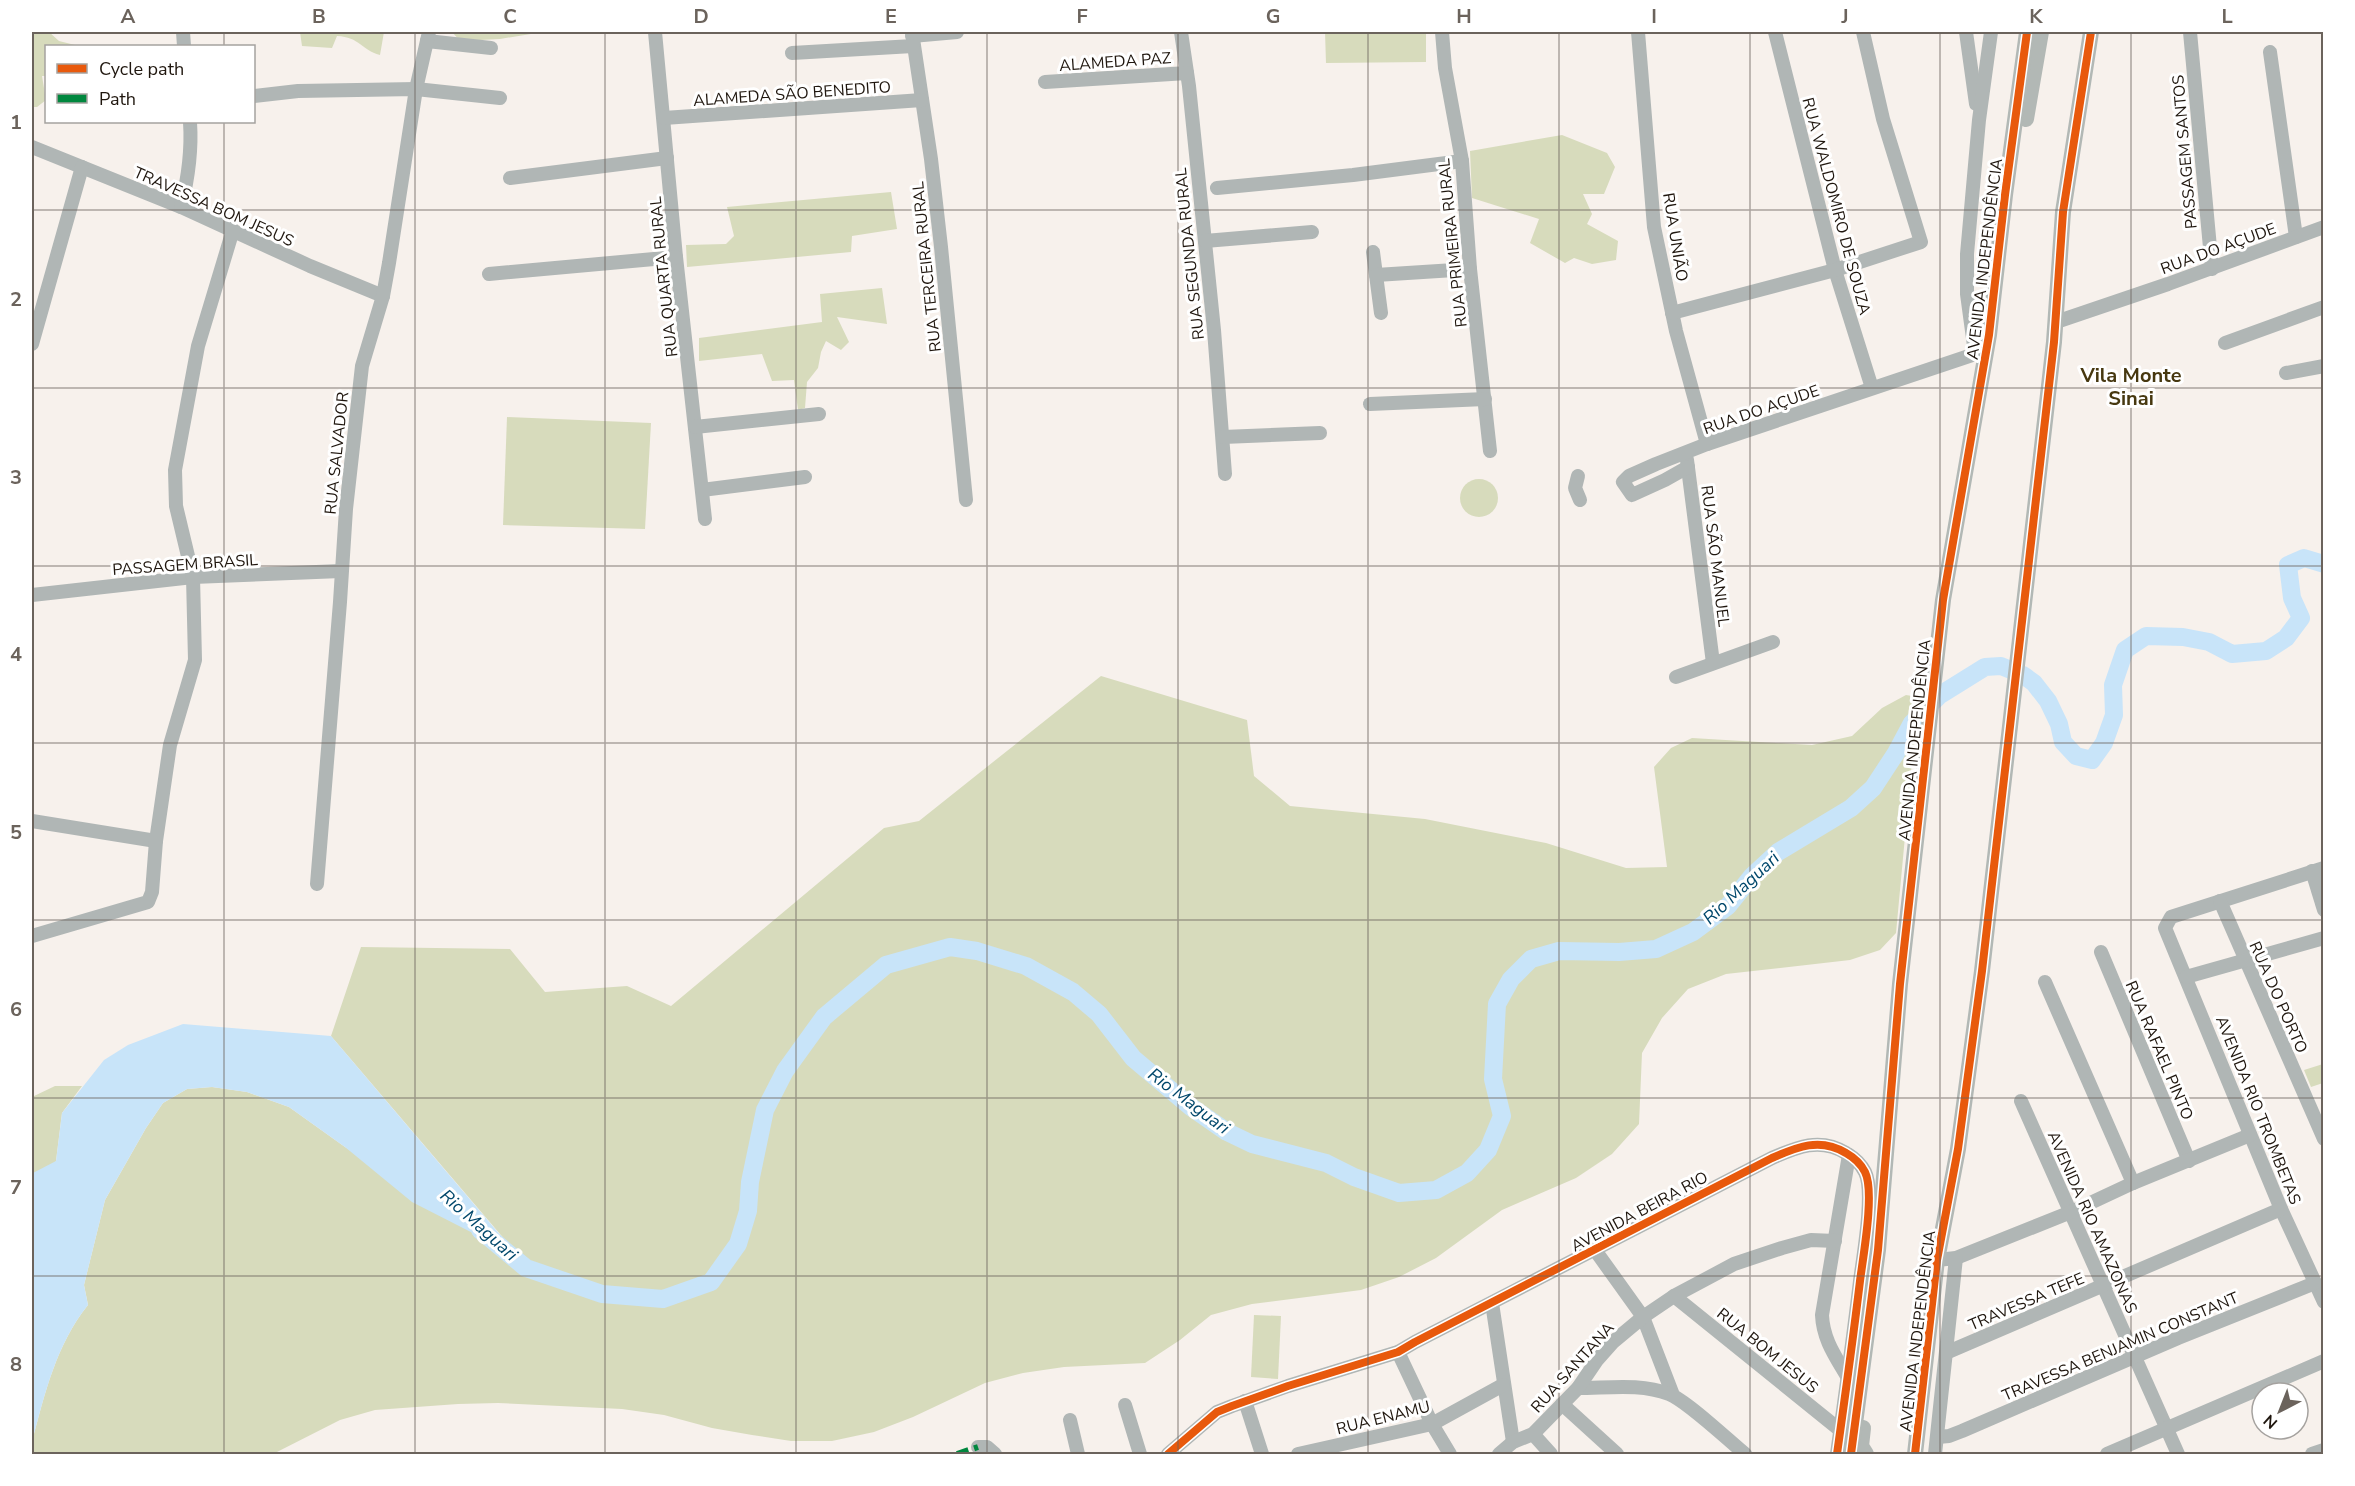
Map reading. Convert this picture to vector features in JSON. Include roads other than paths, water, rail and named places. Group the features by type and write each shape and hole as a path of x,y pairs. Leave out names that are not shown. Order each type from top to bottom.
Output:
{"main road":[{"name":"AVENIDA INDEPENDÊNCIA","path":"1851,1455 1872,1299 1871,1250 1943,600 2005,195 2027,32"},
{"path":"2005,195 2017,174 2041,32"},
{"path":"2063,212 2058,186 2079,32"},
{"name":"AVENIDA INDEPENDÊNCIA","path":"1915,1455 1937,1260 1958,1149 1982,971 2056,322 2063,212 2091,32"},
{"path":"1866,1455 1861,1446 1875,1319 1872,1299"},
{"path":"1902,1455 1906,1451 1922,1325 1932,1304"}],"street":[{"name":"RUA QUARTA RURAL","path":"655,32 676,257 684,300 705,519"},
{"path":"792,53 957,32"},
{"name":"RUA SEGUNDA RURAL","path":"1181,32 1197,128 1220,440 1225,474"},
{"name":"RUA PRIMEIRA RURAL","path":"1442,32 1445,68 1462,161 1470,269 1490,451"},
{"name":"RUA UNIÃO","path":"1638,32 1654,227 1672,313 1707,444"},
{"name":"RUA WALDOMIRO DE SOUZA","path":"1775,32 1835,270 1872,388"},
{"path":"1672,313 1835,270 1921,242 1883,119 1863,32"},
{"path":"1966,32 1979,120"},
{"path":"1981,351 1967,294 1967,254 1979,120 1991,32"},
{"name":"PASSAGEM SANTOS","path":"2190,32 2212,269"},
{"path":"428,36 491,48"},
{"name":"RUA SALVADOR","path":"317,884 346,509 362,366 382,296 397,219 416,89 428,36"},
{"name":"RUA TERCEIRA RURAL","path":"912,38 935,191 961,400 957,449 964,478 966,500"},
{"path":"2270,52 2296,237"},
{"name":"ALAMEDA PAZ","path":"1045,82 1187,73"},
{"path":"255,96 297,91 416,89 500,98"},
{"name":"ALAMEDA SÃO BENEDITO","path":"664,118 922,100"},
{"path":"181,207 191,141 190,123"},
{"name":"TRAVESSA BOM JESUS","path":"32,147 181,207 382,296"},
{"path":"510,177 667,158"},
{"path":"1217,188 1353,175 1462,161"},
{"path":"32,344 82,167"},
{"name":"RUA DO AÇUDE","path":"2056,322 2212,269 2324,227"},
{"path":"32,936 148,902 152,892 166,769 174,727 195,660 193,577 176,506 175,470 198,346 233,230"},
{"path":"1205,241 1312,232"},
{"path":"1373,252 1382,313"},
{"path":"489,274 676,257"},
{"path":"1376,275 1470,269"},
{"path":"2225,343 2324,307"},
{"name":"RUA DO AÇUDE","path":"1688,467 1632,495 1623,482 1642,470 1685,452 1981,351"},
{"path":"2286,373 2324,366"},
{"path":"1370,404 1485,399"},
{"path":"696,427 819,414"},
{"path":"1220,440 1320,433"},
{"name":"RUA SÃO MANUEL","path":"1685,452 1713,663"},
{"path":"1578,476 1575,488 1580,500"},
{"path":"702,490 805,477"},
{"name":"PASSAGEM BRASIL","path":"32,595 193,577 341,571"},
{"path":"1676,677 1773,642"},
{"path":"32,820 156,841"},
{"path":"2220,901 2318,870 2324,910"},
{"name":"AVENIDA RIO TROMBETAS","path":"2220,901 2171,917 2165,928 2281,1209 2324,1302"},
{"name":"RUA DO PORTO","path":"2220,901 2324,1139"},
{"path":"2186,976 2324,938"},
{"name":"RUA RAFAEL PINTO","path":"2101,952 2189,1161"},
{"path":"2045,982 2133,1183"},
{"name":"AVENIDA RIO AMAZONAS","path":"2021,1101 2178,1455"},
{"path":"1937,1260 1956,1258 2071,1212 2133,1183 2250,1135"},
{"name":"AVENIDA BEIRA RIO","path":"1168,1455 1217,1412 1398,1352 1772,1158 1797,1147 1821,1144 1835,1147 1849,1155 1865,1172 1869,1182 1871,1250 1837,1455"},
{"path":"1848,1378 1827,1342 1822,1315 1849,1155"},
{"name":"TRAVESSA TEFE","path":"1948,1352 2281,1209"},
{"name":"RUA SANTANA","path":"1499,1455 1513,1442 1533,1434 1578,1388 1597,1360 1643,1317 1674,1296 1734,1264 1811,1240 1835,1241"},
{"path":"1595,1250 1643,1317 1672,1395"},
{"path":"1935,1455 1948,1352 1956,1258"},
{"name":"TRAVESSA BENJAMIN CONSTANT","path":"1938,1437 1956,1434 2314,1283"},
{"name":"RUA BOM JESUS","path":"1674,1296 1840,1430"},
{"path":"1492,1303 1513,1442"},
{"path":"1398,1352 1432,1424 1450,1455"},
{"path":"2108,1455 2324,1361"},
{"name":"RUA ENAMU","path":"1298,1455 1432,1424 1503,1385"},
{"path":"1578,1388 1629,1387 1654,1389 1672,1395 1745,1455"},
{"path":"1245,1401 1262,1455"},
{"path":"1562,1404 1617,1455"},
{"path":"1125,1405 1140,1455"},
{"path":"1070,1420 1078,1455"},
{"path":"1533,1434 1551,1455"},
{"path":"978,1447 987,1447 995,1455"},
{"path":"2312,1455 2324,1449"}],"water":[{"path":"183,1024 331,1036 518,1256 412,1202 345,1147 289,1107 247,1092 212,1087 187,1089 163,1103 105,1200 84,1285 88,1305 68,1336 53,1370 32,1442 33,1173 56,1161 62,1113 104,1060 128,1045"}],"waterway":[{"name":"Rio Maguari","path":"480,1230 526,1268 602,1294 663,1299 711,1282 738,1244 748,1211 750,1182 765,1110 785,1071 824,1017 886,965 950,947 977,951 1026,966 1073,992 1099,1014 1133,1058 1191,1107 1227,1132 1252,1144 1326,1163 1354,1177 1399,1193 1436,1190 1467,1173 1488,1150 1502,1116 1493,1079 1497,1004 1511,979 1531,959 1559,951 1619,952 1656,949 1693,932 1728,906 1752,876 1778,852 1851,808 1873,788 1912,723 1940,695 1985,667 2001,666 2023,675 2034,683 2048,701 2059,724 2063,742 2076,756 2092,760 2104,743 2114,715 2113,685 2125,650 2146,636 2183,637 2209,642 2232,654 2266,651 2286,638 2301,618 2292,598 2288,565 2304,558 2324,564"}],"district":[{"name":"Vila Monte Sinai","path":"2131,386"}]}
